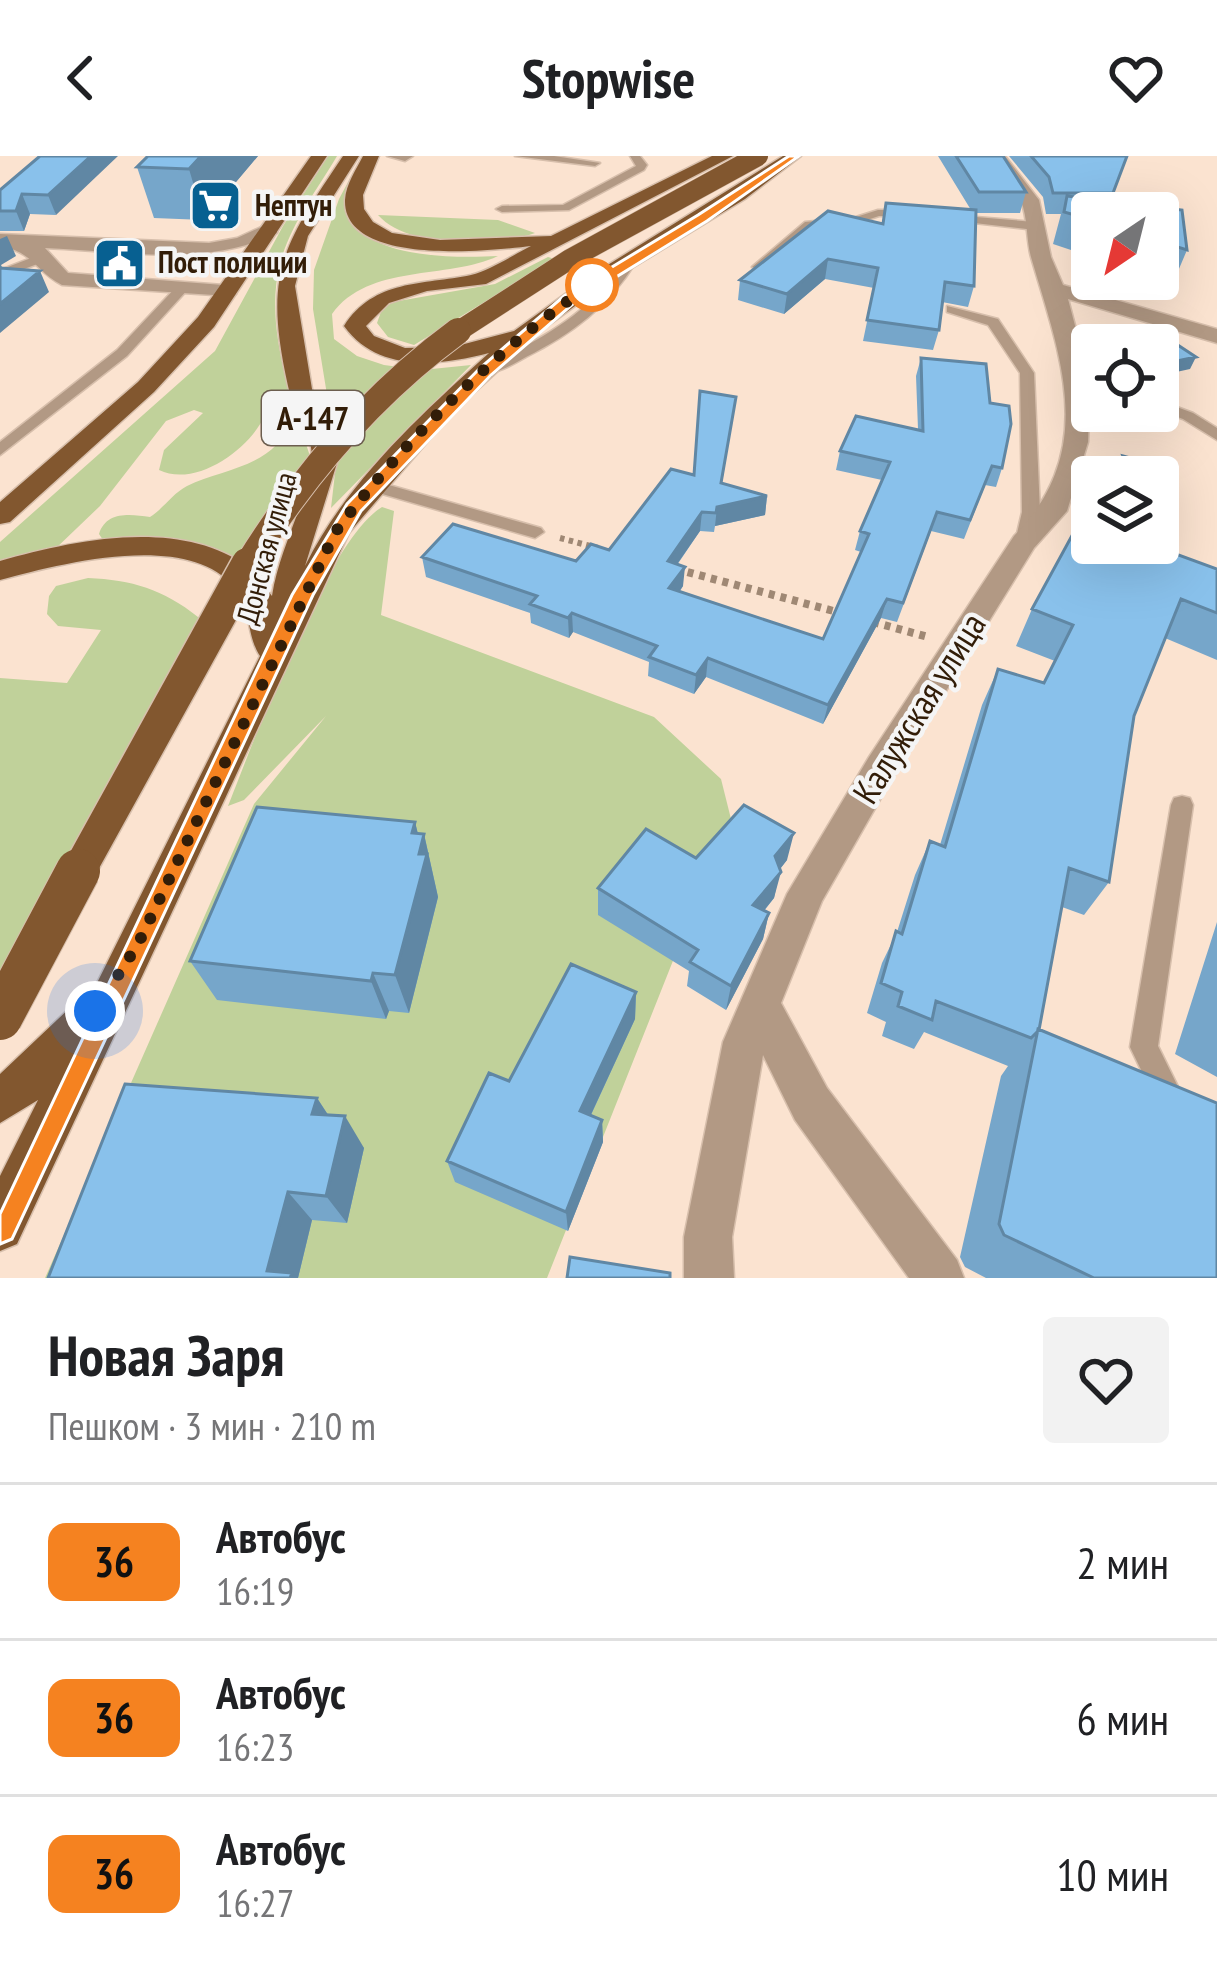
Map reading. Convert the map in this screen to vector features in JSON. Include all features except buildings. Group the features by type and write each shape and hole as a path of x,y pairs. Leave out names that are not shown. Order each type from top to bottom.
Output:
{"main road":[{"path":"0,516 146,387 229,290 319,156"},
{"name":"Донская улица","path":"259,690 280,630 291,562 324,463 322,437 300,389 289,340 285,286 299,236 351,156"},
{"name":"А-147","path":"371,156 355,191 355,209 384,235 424,245 473,248 568,235"},
{"name":"А-147","path":"536,327 481,349 433,357 377,347 360,336 356,326 371,305 395,293 479,280 724,156"},
{"name":"А-147","path":"0,1018 219,609 276,517 347,428 397,380 512,294 758,156"},
{"name":"А-147","path":"0,1227 336,531 371,485 486,371 569,299 793,156"},
{"name":"А-147","path":"0,571 109,545 160,547 206,558 250,587 264,608 271,632 270,658 259,690"},
{"name":"А-147","path":"0,1101 77,1034 113,988 138,944"}],"street":[{"path":"395,156 405,156"},
{"name":"Калужская улица","path":"997,156 1030,200 1040,257 1071,340"},
{"path":"4,240 209,249 242,242 270,229"},
{"path":"4,240 48,261 62,279 229,290"},
{"path":"48,261 94,247"},
{"path":"1055,289 1217,336"},
{"name":"Калужская улица","path":"709,1278 709,1238 744,1042 806,894 1024,542 1054,511 1078,432"},
{"path":"760,1006 812,1104 939,1278"}],"lane":[{"path":"520,156 595,164"},
{"path":"502,208 565,208 640,168 635,156"},
{"path":"758,267 809,224 858,220 878,213 924,215"},
{"path":"946,218 1035,226"},
{"path":"0,274 48,261"},
{"path":"486,371 546,344 616,290 630,262"},
{"path":"0,451 122,352 184,287"},
{"path":"952,309 993,322 1027,373 1031,512 1024,542"},
{"path":"1179,413 1217,435"},
{"path":"371,485 536,532"},
{"path":"1182,805 1144,1047 1186,1132"}],"path":[{"path":"536,532 602,550"},
{"path":"669,567 847,615"},
{"path":"869,621 958,645"}],"green space":[{"path":"328,156 337,156 290,235 276,287 282,361 310,456 233,570 103,540 99,534 113,518 150,517 187,486 261,457 284,436 291,420 286,413 264,417 234,453 189,474 159,470 164,450 203,413 194,410 166,421 100,506 53,551 0,567 0,542 215,351 283,226"},
{"path":"362,156 368,156 346,209 355,226 370,238 412,252 498,256 366,287 332,314 334,339 357,356 422,370 471,365 331,508 337,456 313,309 314,270 339,199"},
{"path":"378,215 498,220 535,233 498,241 453,242 410,234"},
{"path":"548,257 555,259 414,345 388,337 377,323 382,309 393,302 495,284"},
{"path":"382,507 394,511 381,615 654,717 721,779 739,851 686,928 547,1278 45,1278 254,804 326,716 244,800 228,806 316,599 338,559"},
{"path":"88,578 159,593 198,617 200,630 0,1003 0,678 67,683 101,630 58,626 47,614 49,596 56,586"}],"bus line":[{"name":"36","path":"0,1227 303,595 353,508 486,371 569,299 703,218 793,156"}],"place":[{"name":"Нептун","path":"216,206"},
{"name":"Пост полиции","path":"119,263"}],"route":[{"path":"95,1011 138,944 336,531 371,485 486,371 569,299 599,280 592,285"}]}
